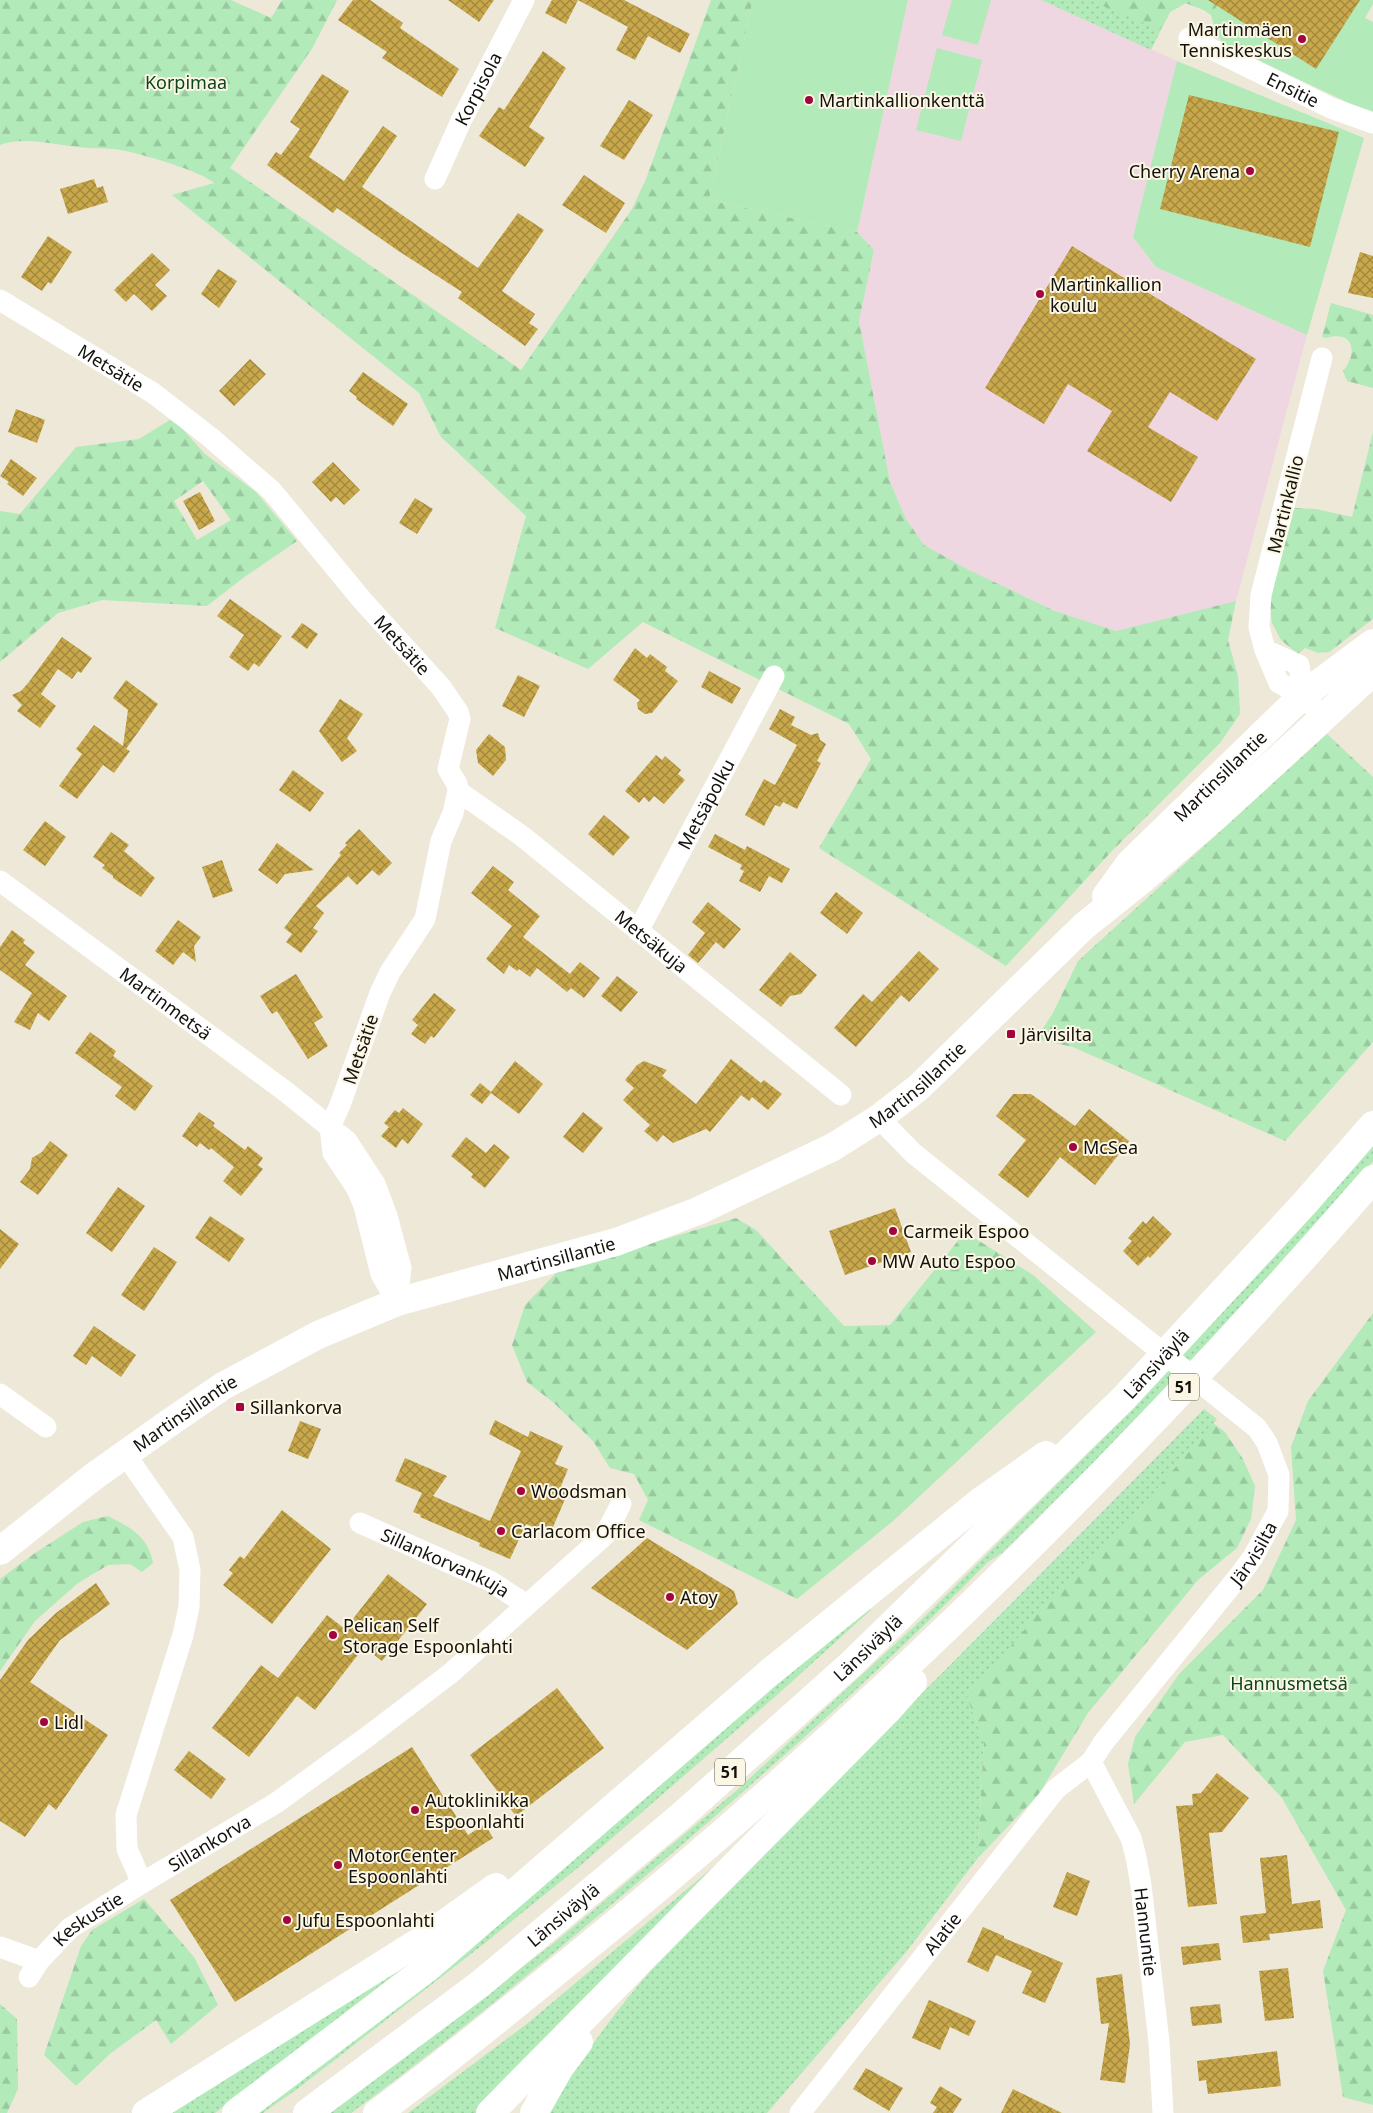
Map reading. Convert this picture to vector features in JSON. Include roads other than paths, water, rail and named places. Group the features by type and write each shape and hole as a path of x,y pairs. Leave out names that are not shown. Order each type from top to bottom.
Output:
{"main road":[{"name":"Martinsillantie","path":"1084,926 1130,864 1303,696 1373,643"},
{"name":"Martinsillantie","path":"0,1551 125,1454 224,1386 318,1335 397,1302 616,1242 698,1211 833,1147 879,1118 919,1087 953,1056 1084,926 1215,817 1373,672"},
{"name":"Länsiväylä","path":"307,2113 480,1984 681,1816 850,1665 1124,1398 1304,1204 1373,1125"},
{"name":"Länsiväylä","path":"377,2113 507,2012 709,1846 808,1758 1034,1544 1141,1433 1332,1227 1373,1179"},
{"path":"236,2113 430,1966 770,1672 981,1502 1124,1398"},
{"path":"490,2113 888,1710 1034,1544"},
{"path":"146,2113 420,1942 528,1865 600,1818"},
{"path":"534,2113 559,2069 636,1967"}],"street":[{"name":"Korpisola","path":"435,179 462,121 524,0"},
{"name":"Ensitie","path":"1189,38 1331,108 1373,123"},
{"name":"Metsätie","path":"0,300 153,392 210,437 272,491 362,600 431,674 458,712 460,719 448,768 457,784 458,791 453,813 441,841 425,919 390,972 380,993 340,1106 330,1127"},
{"name":"Martinkallio","path":"1322,358 1261,594 1259,626 1265,650 1279,683 1303,696 1323,718"},
{"name":"Metsäpolku","path":"638,931 774,676"},
{"name":"Metsäkuja","path":"458,791 522,836 841,1095"},
{"name":"Martinmetsä","path":"0,881 285,1091 347,1141 375,1184 384,1208 401,1268 397,1302"},
{"name":"Järvisilta","path":"879,1118 912,1153 1257,1428 1267,1443 1278,1475 1278,1511 1253,1557 1103,1743 1091,1762"},
{"path":"0,1394 46,1428"},
{"path":"125,1454 183,1537 190,1570 189,1607 183,1635 126,1816 127,1849 142,1883"},
{"name":"Sillankorva","path":"142,1883 276,1802 367,1737 451,1673 605,1536 621,1504"},
{"name":"Sillankorvankuja","path":"360,1523 490,1581 527,1605"},
{"name":"Alatie","path":"800,2113 1056,1789 1091,1762"},
{"name":"Hannuntie","path":"1091,1762 1131,1838 1142,1885 1158,2042 1163,2113"},
{"name":"Keskustie","path":"0,1947 34,1969 70,1928 142,1883"}],"place":[{"name":"Martinmäen Tenniskeskus","path":"1302,39"},
{"name":"Martinkallionkenttä","path":"809,100"},
{"name":"Cherry Arena","path":"1250,171"},
{"name":"Martinkallion koulu","path":"1040,294"},
{"name":"Järvisilta","path":"1011,1034"},
{"name":"McSea","path":"1073,1147"},
{"name":"Carmeik Espoo","path":"893,1231"},
{"name":"MW Auto Espoo","path":"872,1261"},
{"name":"Sillankorva","path":"240,1407"},
{"name":"Woodsman","path":"521,1491"},
{"name":"Carlacom Office","path":"501,1531"},
{"name":"Atoy","path":"670,1597"},
{"name":"Pelican Self Storage Espoonlahti","path":"333,1635"},
{"name":"Lidl","path":"44,1722"},
{"name":"Autoklinikka Espoonlahti","path":"415,1810"},
{"name":"MotorCenter Espoonlahti","path":"338,1865"},
{"name":"Jufu Espoonlahti","path":"287,1920"}],"park label":[{"name":"Korpimaa","path":"186,82"},
{"name":"Hannusmetsä","path":"1289,1683"}]}
